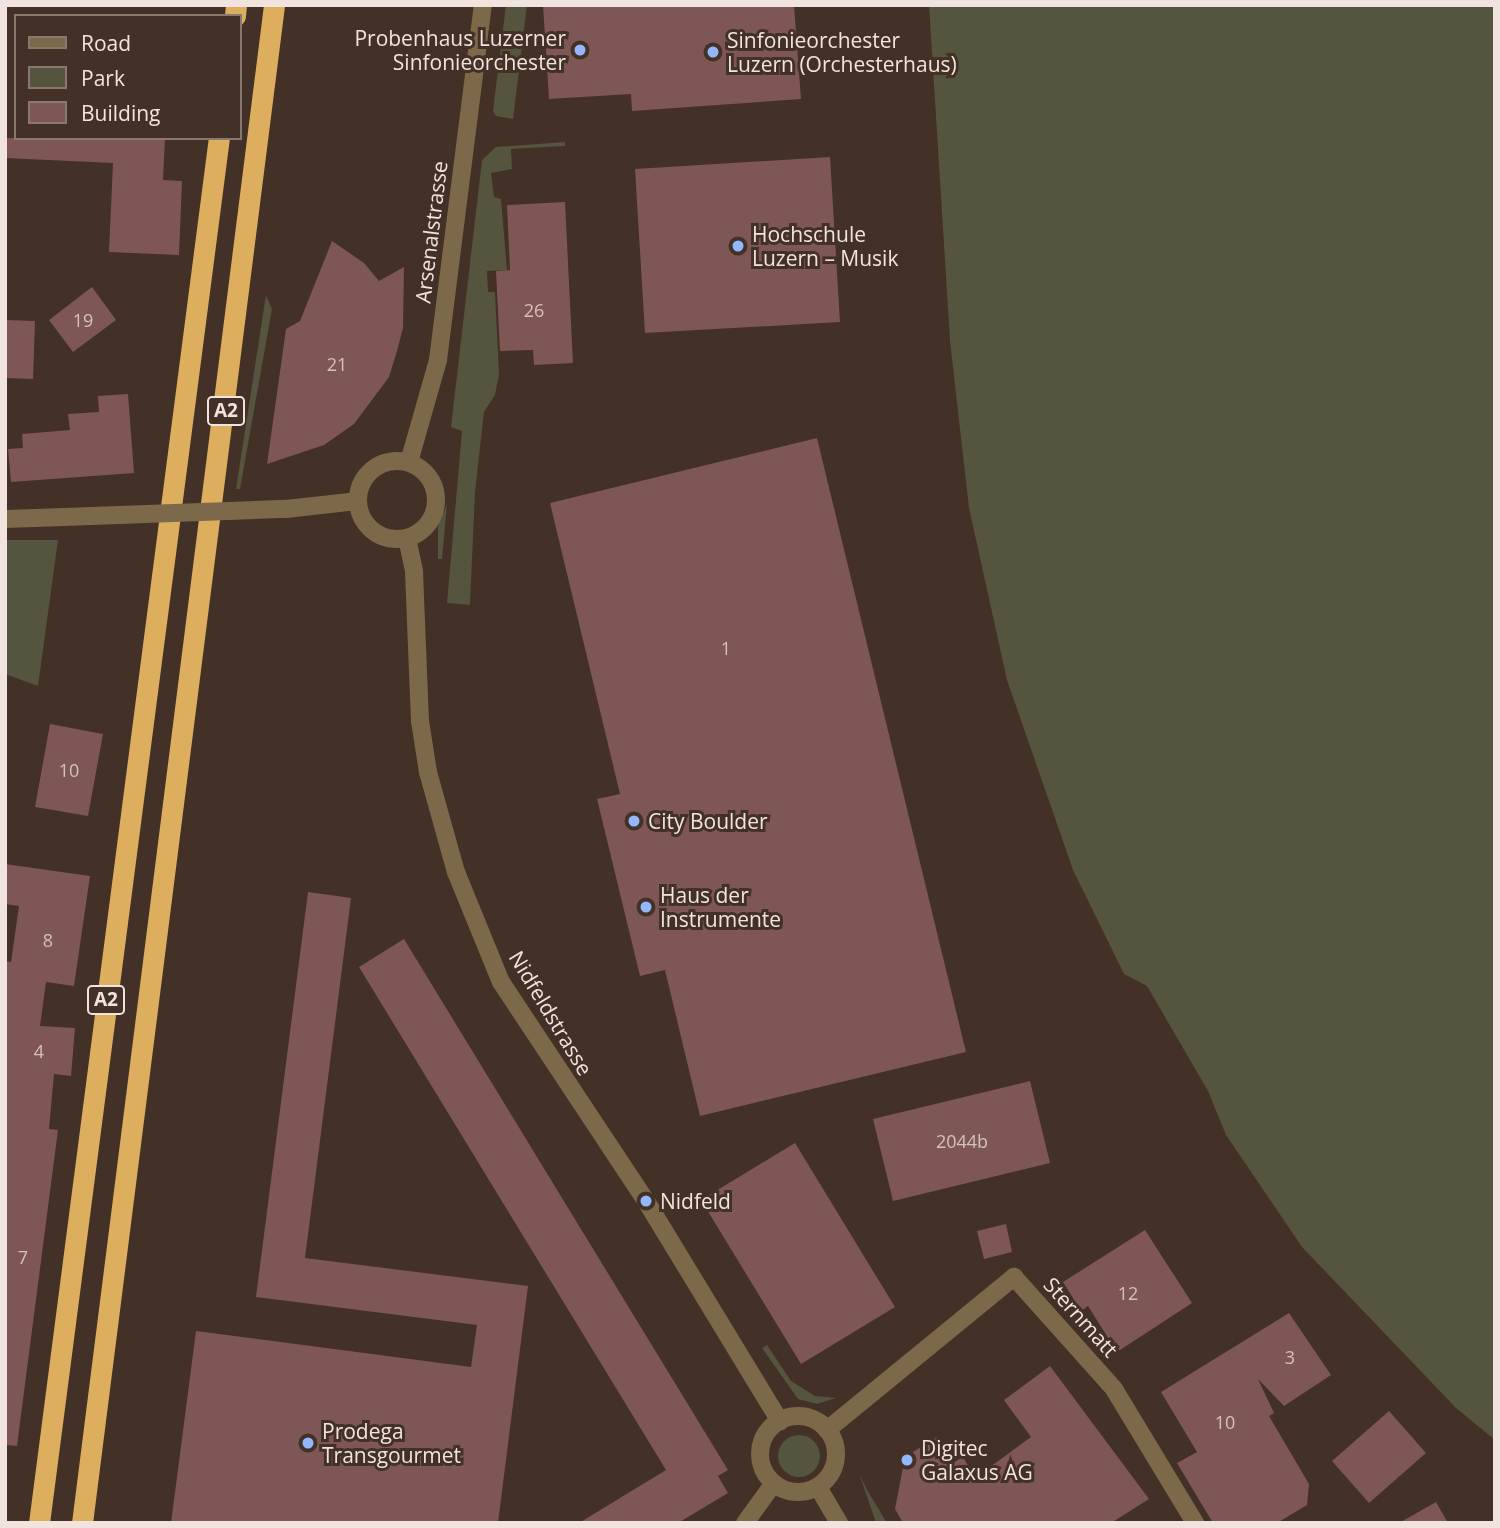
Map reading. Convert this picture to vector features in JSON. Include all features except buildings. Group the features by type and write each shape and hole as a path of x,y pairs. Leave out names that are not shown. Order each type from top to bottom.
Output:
{"highway":[{"name":"A2","path":"82,1523 274,5"},
{"name":"A2","path":"39,1523 219,140"}],"street":[{"name":"Arsenalstrasse","path":"409,462 438,360 483,5"},
{"path":"388,461 409,462 428,475 437,495 427,527 407,538 384,537 365,523 358,500 369,472 388,461"},
{"path":"5,519 286,509 358,500"},
{"name":"Nidfeldstrasse","path":"407,538 414,572 419,709 428,772 456,872 501,982 646,1201 780,1421"},
{"name":"Sternmatt","path":"827,1430 1014,1277 1114,1389 1195,1523"},
{"path":"800,1416 827,1430 836,1460 818,1487 795,1492 774,1483 760,1456 765,1436 780,1421 800,1416"},
{"path":"745,1523 774,1483"},
{"path":"818,1487 839,1523"}],"green space":[{"path":"506,5 527,5 513,119 496,116 493,111"},
{"path":"929,5 1495,5 1495,1440 1456,1408 1302,1247 1226,1135 1208,1091 1147,986 1124,974 1073,870 1007,680 969,508 950,341"},
{"path":"565,142 565,146 511,149 512,169 491,173 494,197 501,199 507,270 487,271 488,292 495,292 499,374 495,395 484,412 475,492 470,605 447,603 462,431 451,427 482,160 496,147"},
{"path":"266,295 272,309 240,489 236,489"},
{"path":"447,504 442,559 438,559 438,526"},
{"path":"5,540 58,540 38,686 5,674"},
{"path":"767,1345 791,1381 815,1396 836,1398 817,1404 798,1399 762,1348"},
{"path":"799,1435 814,1441 820,1456 814,1471 799,1477 784,1471 778,1456 784,1441"},
{"path":"859,1473 867,1490 887,1523 876,1523"}],"place":[{"name":"Probenhaus Luzerner Sinfonieorchester","path":"580,50"},
{"name":"Sinfonieorchester Luzern (Orchesterhaus)","path":"713,52"},
{"name":"Hochschule Luzern – Musik","path":"738,246"},
{"name":"City Boulder","path":"634,821"},
{"name":"Haus der Instrumente","path":"646,907"},
{"name":"Nidfeld","path":"646,1201"},
{"name":"Prodega Transgourmet","path":"308,1443"},
{"name":"Digitec Galaxus AG","path":"907,1460"}]}
